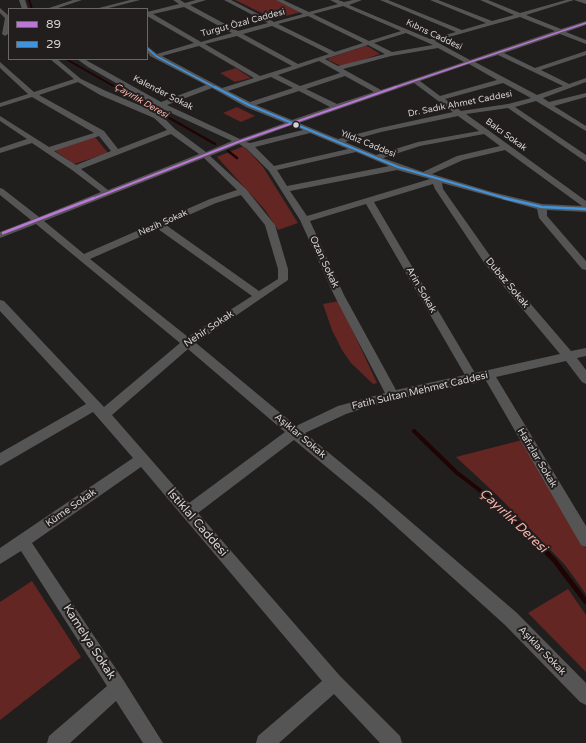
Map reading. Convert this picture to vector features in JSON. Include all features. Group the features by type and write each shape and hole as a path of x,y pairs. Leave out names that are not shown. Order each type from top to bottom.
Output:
{"street":[{"path":"52,8 79,0"},
{"path":"102,8 137,0"},
{"path":"176,0 297,66"},
{"path":"148,14 203,0"},
{"path":"227,0 335,54"},
{"path":"279,0 391,54"},
{"name":"Kıbrıs Caddesi","path":"333,0 430,41 470,61 537,98 586,129"},
{"name":"Turgut Özal Caddesi","path":"156,56 359,0"},
{"path":"383,0 462,32"},
{"path":"433,0 492,23"},
{"path":"483,0 586,42"},
{"path":"496,0 507,3"},
{"path":"430,41 572,0"},
{"path":"577,0 586,2"},
{"path":"526,7 539,10"},
{"path":"0,10 8,16"},
{"path":"148,15 260,78"},
{"path":"0,17 8,16"},
{"path":"5,34 8,16"},
{"path":"0,235 290,123 470,61 585,24"},
{"path":"220,91 406,31"},
{"path":"339,68 391,54 440,46"},
{"name":"Yıldız Caddesi","path":"148,49 156,56 249,105 398,167 437,180 542,207 586,209"},
{"path":"497,52 568,86"},
{"name":"Yıldız Caddesi","path":"148,54 156,56"},
{"path":"535,70 586,54"},
{"path":"320,59 339,68 380,92"},
{"path":"54,60 79,80 103,93 143,109 156,116 172,131 205,155 243,190"},
{"name":"Kalender Sokak","path":"81,60 161,105 238,142"},
{"path":"1,67 33,95 101,133 116,152"},
{"path":"249,105 347,73"},
{"path":"271,74 336,107"},
{"path":"0,105 79,80"},
{"name":"Balcı Sokak","path":"414,80 586,205"},
{"path":"440,98 504,80"},
{"name":"Dr. Sadık Ahmet Caddesi","path":"336,142 380,130 460,113 509,106 537,98 586,80"},
{"path":"161,105 211,86"},
{"path":"556,91 577,100"},
{"path":"548,105 577,100 586,95"},
{"path":"509,106 586,159"},
{"path":"0,118 75,168 107,193"},
{"path":"75,168 172,131"},
{"path":"249,146 309,131"},
{"path":"375,158 418,144 484,132"},
{"path":"48,150 101,133"},
{"path":"0,151 33,140"},
{"name":"Ozan Sokak","path":"238,142 249,146 272,169 305,220 387,398"},
{"path":"423,175 460,158 506,147"},
{"path":"272,169 355,150"},
{"path":"285,189 398,167"},
{"path":"305,220 437,180"},
{"name":"Dubaz Sokak","path":"437,180 439,189 489,262 569,356 586,380"},
{"name":"Nezih Sokak","path":"83,258 213,201 243,190"},
{"name":"Nehir Sokak","path":"0,460 99,410 188,343 283,280 283,269 274,234 270,225 243,190"},
{"name":"Aşıklar Sokak","path":"0,191 188,343 376,500 511,619 586,696"},
{"name":"Arin Sokak","path":"369,201 473,378"},
{"path":"542,207 542,216 586,267"},
{"path":"159,225 260,296"},
{"name":"İstiklal Caddesi","path":"0,304 99,410 334,682 393,743"},
{"name":"Fatih Sultan Mehmet Caddesi","path":"188,512 296,432 342,410 366,402 586,352"},
{"name":"Hafızlar Sokak","path":"488,375 586,540"},
{"name":"Küme Sokak","path":"0,557 142,459"},
{"name":"Kamelya Sokak","path":"23,542 154,743"},
{"path":"265,743 334,682"},
{"path":"56,743 118,687"}],"shaded area":[{"path":"235,0 276,0 301,12 274,19"},
{"path":"365,46 380,54 344,66 328,60 329,58"},
{"path":"236,68 251,78 235,82 220,73"},
{"path":"237,107 255,116 241,122 223,113"},
{"path":"95,137 108,153 74,164 54,150"},
{"path":"244,146 263,167 298,223 278,230 265,210 217,157"},
{"path":"339,301 377,383 373,384 351,363 342,350 332,330 323,304"},
{"path":"522,440 586,549 586,594 565,565 499,497 456,457"},
{"path":"32,581 81,657 0,720 0,602"},
{"path":"568,589 586,615 586,672 528,613"}],"waterway":[{"path":"29,0 32,8"},
{"name":"Çayırlık Deresi","path":"68,60 117,88"},
{"name":"Çayırlık Deresi","path":"115,87 215,144"},
{"name":"Çayırlık Deresi","path":"228,151 237,158"},
{"name":"Çayırlık Deresi","path":"414,431 456,472 499,505 554,560 586,602"}],"transit line":[{"name":"89","path":"3,233 238,142 336,107 586,23"},
{"name":"29","path":"148,49 156,56 249,105 398,167 489,194 542,207 586,209"}]}
